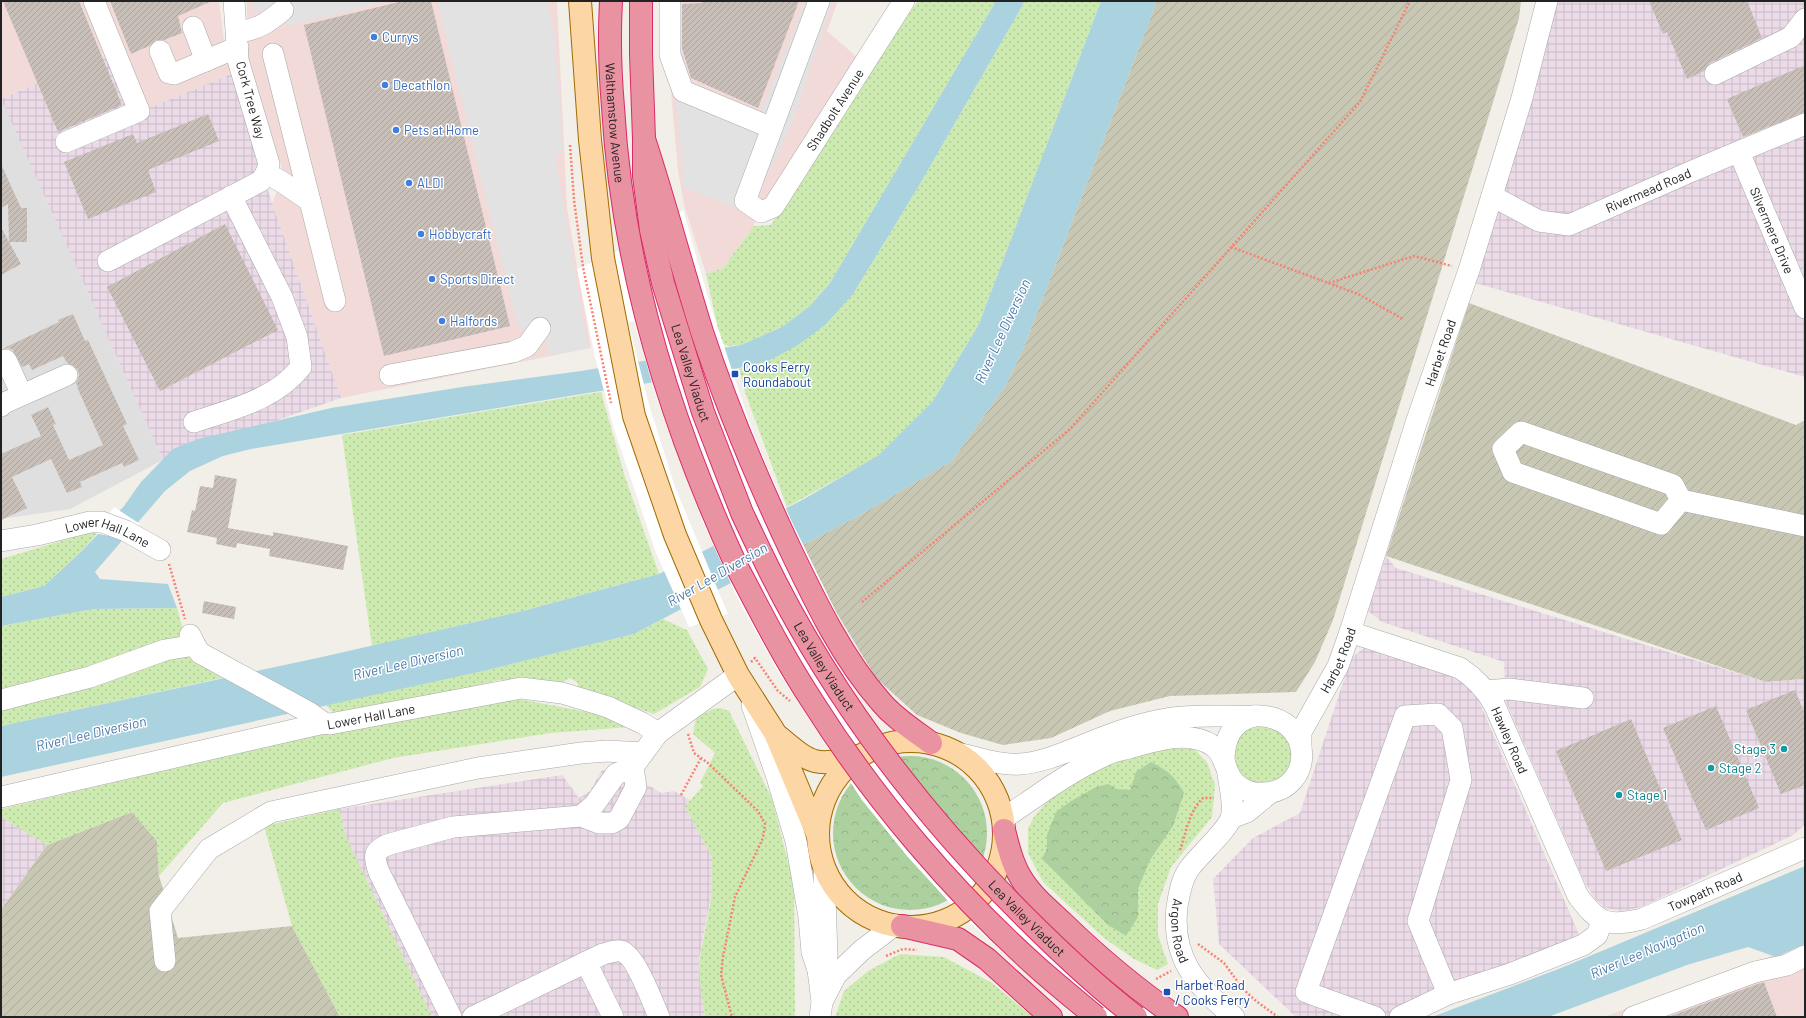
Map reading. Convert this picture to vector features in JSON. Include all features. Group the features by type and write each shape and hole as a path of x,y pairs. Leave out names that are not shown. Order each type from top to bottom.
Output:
{"highway":[{"name":"Walthamstow Avenue","path":"611,1 611,78 615,152 630,244"},
{"name":"Walthamstow Avenue","path":"641,1 640,54 644,139 644,176 660,224"},
{"name":"Lea Valley Viaduct","path":"660,224 665,290 703,412 742,513 769,571 815,654 890,766 952,840 986,878 1050,943 1136,1017"},
{"path":"660,224 703,333 743,444 770,508 824,617 856,672 882,704 896,717 931,743"},
{"name":"Lea Valley Viaduct","path":"630,244 641,296 660,365 682,435 718,525 737,567 770,630 814,704 875,791 920,847 1000,931 1038,967 1096,1017"},
{"path":"1003,824 1010,854 1021,879 1044,905 1091,950 1138,989 1177,1017"},
{"path":"898,926 958,939 987,959 1050,1017"}],"main road":[{"path":"580,1 590,140 603,258 634,416 675,535 711,620 741,679 776,733 818,836 824,868 835,888 858,910 879,921 898,926 927,925 945,921 965,910 983,892 998,867 1003,843 1003,824 995,794 978,769 957,753 931,743 909,741 891,743 860,755 833,762 819,763 800,755 776,733"},
{"path":"585,78 593,1"},
{"path":"818,836 821,810 827,793 843,770 860,755"}],"street":[{"path":"66,142 139,112 94,1"},
{"name":"Cork Tree Way","path":"234,1 238,60 274,178"},
{"path":"670,1 670,55 683,91 772,128 819,1"},
{"name":"Shadbolt Avenue","path":"772,128 745,201 761,212 773,207 904,1"},
{"name":"Harbet Road","path":"1301,746 1301,732 1338,666 1417,420 1469,272 1522,98 1547,1"},
{"path":"160,51 169,73 171,74 206,62 251,30 265,25 283,10"},
{"path":"1715,74 1791,37 1805,19"},
{"path":"193,27 206,62"},
{"path":"274,54 335,302"},
{"name":"Rivermead Road","path":"1492,196 1539,221 1569,225 1805,124"},
{"name":"Silvermere Drive","path":"1739,152 1805,308"},
{"path":"108,261 261,181 274,178 310,201"},
{"path":"194,422 266,396 289,380 301,367 297,337 282,297 231,196"},
{"path":"390,375 513,352 527,346 540,328"},
{"path":"3,353 22,395"},
{"path":"3,412 22,395 67,375"},
{"path":"1522,432 1673,485 1681,500 1661,524 1514,472 1503,449 1522,432"},
{"path":"1681,500 1805,526"},
{"name":"Lower Hall Lane","path":"1,541 36,535 90,522 102,522 132,534 160,550"},
{"name":"Hawley Road","path":"1350,632 1460,668 1475,678 1486,690 1578,896 1594,916 1602,921"},
{"path":"1,700 90,677 192,640"},
{"name":"Lower Hall Lane","path":"192,640 200,653 330,724 521,688 562,693 608,707 642,723 658,733"},
{"path":"581,816 594,805 616,774 638,760 658,733 721,689 741,679 777,777 796,841 809,917 812,952 818,970 821,1010"},
{"path":"1486,690 1509,689 1583,698"},
{"name":"Harbet Road","path":"1268,716 1285,718 1320,699"},
{"path":"1375,1017 1306,992 1405,716 1438,714 1452,728 1462,780 1418,921 1448,994"},
{"path":"957,753 1006,763 1018,764 1041,761 1121,731 1166,719 1217,715 1236,717 1268,716 1286,722 1296,732 1301,746 1302,759 1299,771 1292,782 1282,789 1270,793 1257,794 1245,790 1235,783 1226,767 1220,751 1211,744 1195,738 1169,738 1141,744 1109,753 1069,775 1003,824"},
{"path":"1231,818 1232,802 1224,747 1229,734 1238,724 1250,717 1268,716"},
{"path":"1,797 317,718"},
{"path":"165,961 160,911 209,849 271,812 478,768 581,753 608,751 638,760"},
{"path":"451,1017 379,872 374,860 376,852 383,846 453,826 581,816 599,823 612,823 619,819 636,787 638,760"},
{"name":"Argon Road","path":"1234,1017 1204,990 1194,978 1186,963 1180,949 1176,931 1178,900 1181,887 1188,870 1231,818 1247,812 1270,793"},
{"name":"Towpath Road","path":"1602,921 1624,923 1642,920 1805,848"},
{"path":"818,970 827,956 824,868"},
{"path":"1400,1017 1448,994 1510,974 1583,945 1597,935 1602,921"},
{"path":"821,1010 836,975 862,950 898,926"},
{"path":"486,1014 586,962 613,951 621,951 628,955 632,960 659,1017"},
{"path":"1633,1017 1755,972 1787,964 1805,956"},
{"path":"586,962 613,1017"}],"path":[{"path":"862,602 1070,429 1360,102 1410,1"},
{"path":"1231,247 1358,294 1403,319"},
{"path":"1328,283 1414,256 1469,272"},
{"name":"Lower Hall Lane","path":"160,550 166,555 192,640"},
{"path":"680,717 686,729 694,753 758,810 765,824 763,838 735,896 723,958 721,975 732,1017"},
{"path":"681,795 701,758"},
{"path":"1178,856 1192,815 1198,804 1203,798 1218,798"},
{"path":"1196,943 1224,962 1243,989 1256,1001 1278,1017"},
{"path":"883,958 903,949 922,951"},
{"path":"1138,989 1186,963"}],"shaded area":[{"path":"1,1 219,1 225,49 232,74 149,108 118,48 1,99"},
{"path":"247,1 557,1 567,208 591,348 341,398 272,203 284,175 247,58"},
{"path":"253,1 388,1 288,26 283,11 254,11"},
{"path":"437,1 547,1 555,42 563,152 555,157 588,348 550,355 546,342 518,327"},
{"path":"665,1 838,1 827,31 858,58 771,198 759,200 754,226 723,268 706,274 684,205 678,170 665,25"},
{"path":"805,1 833,1 794,119 747,216 733,207 684,187 674,77 760,115"},
{"path":"1157,1 1521,1 1519,18 1333,620 1315,662 1296,692 1170,696 1110,711 1051,738 1003,745 961,733 917,715 876,678 835,610 803,545 860,515 952,461 1006,385 1024,347"},
{"path":"1554,1 1805,1 1805,377 1475,283"},
{"path":"119,48 149,108 232,74 272,203 341,398 163,460 1,99"},
{"path":"1,98 163,460 70,509 1,519"},
{"path":"1469,303 1796,425 1805,420 1805,682 1803,679 1766,682 1386,556"},
{"path":"1386,556 1396,568 1766,682 1804,679 1805,825 1793,835 1641,907 1622,911 1605,908 1595,899 1584,881 1506,702 1504,662 1382,622 1368,611"},
{"path":"1364,648 1442,666 1454,672 1476,694 1586,951 1417,1017 1296,1017 1219,944 1213,879 1253,838 1300,813 1351,658"},
{"path":"602,770 640,780 661,793 674,791 690,800 685,806 712,857 711,895 699,959 701,992 705,1017 432,1017 346,837 339,809 562,775 579,798 590,791"},
{"path":"132,812 157,841 159,876 178,938 292,926 340,1017 1,1017 1,910 47,845"},
{"path":"1,817 47,845 1,910"},
{"path":"1805,940 1805,1017 1603,1017 1760,961"}],"green space":[{"path":"918,1 996,1 830,283 810,306 782,327 741,345 728,346 721,343 706,274 723,268 754,226 771,225 871,69"},
{"path":"1025,1 1101,1 979,324 933,401 880,455 787,507 745,392 739,368 768,361 853,294 920,184"},
{"path":"601,392 625,477 659,574 523,611 372,646 342,435"},
{"path":"101,529 83,550 44,586 1,597 1,559"},
{"path":"177,608 190,656 222,678 1,726 1,626 93,609"},
{"path":"663,619 687,630 708,669 700,687 654,714 578,689 578,683 570,678 560,684 499,680 403,704 334,713 325,705 483,671 634,634"},
{"path":"513,698 598,714 630,727 551,733 393,758 223,803 159,876 157,841 132,812 47,845 1,817 1,809 329,732"},
{"path":"720,708 729,711 772,799 794,885 795,1017 705,1017 701,992 699,962 711,899 712,857 685,806 703,786 700,783 715,753 693,734 696,718 713,709"},
{"path":"1269,723 1294,745 1290,770 1280,779 1275,781 1254,783 1245,778 1239,771 1235,762 1234,752 1242,733 1253,725"},
{"path":"1170,748 1194,749 1207,762 1215,785 1212,817 1171,867 1158,904 1158,935 1168,964 1157,970 1134,959 1104,938 1043,882 1028,853 1028,828 1034,817 1045,804 1070,784 1093,772 1129,757"},
{"path":"902,756 918,756 932,759 946,765 953,769 969,784 978,797 984,811 987,833 984,855 978,869 974,876 959,892 946,901 932,907 918,910 902,910 888,907 867,897 846,876 836,855 833,841 833,825 836,811 846,790 867,769 888,759"},
{"path":"1151,762 1170,774 1184,793 1173,826 1150,860 1138,889 1138,917 1126,936 1107,924 1042,859 1047,848 1047,835 1056,812 1071,801 1096,787 1108,784 1117,789 1130,790 1136,772"},
{"path":"339,809 346,837 432,1017 340,1017 292,926 264,826"},
{"path":"900,954 944,957 992,983 1033,1017 835,1017 844,991 868,971"}],"water":[{"path":"996,1 1025,1 920,184 853,294 825,325 798,345 768,361 739,368 251,449 223,456 190,471 165,491 95,572 100,579 168,584 177,608 93,609 1,626 1,597 44,586 83,550 124,506 141,482 173,449 198,439 331,408 462,387 581,371 741,345 782,327 810,306 830,283"},
{"name":"River Lee Diversion","path":"1101,1 1157,1 1024,347 1006,385 952,461 860,515 634,634 483,671 1,777 1,726 322,657 523,611 659,574 804,499 879,455 933,401 979,324"},
{"name":"River Lee Navigation","path":"1805,866 1805,944 1776,957 1748,947 1687,965 1548,1017 1432,1017 1561,968"}],"pier":[{"path":"683,210 709,301 760,450 791,520 835,610 813,625 904,768 997,878 1159,1017 1076,1017 960,914 907,856 862,800 777,670 740,603 704,525 657,400 634,321 628,322 650,408 675,487 728,614 689,627 656,553 614,429 595,357 577,269 618,251"},
{"path":"114,507 140,524 126,540 95,533"}],"building":[{"path":"3,1 79,1 122,105 58,132"},
{"path":"110,1 212,1 178,16 182,33 164,40 156,40 149,46 131,54"},
{"path":"403,1 431,1 510,326 384,356 304,25"},
{"path":"704,1 799,1 758,108 691,78 682,48 682,4 701,3"},
{"path":"1649,1 1747,1 1762,38 1710,63 1704,71 1687,79 1667,32 1663,34"},
{"path":"1805,65 1805,112 1743,137 1727,99"},
{"path":"208,114 219,141 148,170 156,192 88,219 64,162 133,134 137,143"},
{"path":"1,164 21,208 27,208 27,242 9,242 8,204 1,208"},
{"path":"225,224 278,330 160,391 107,287"},
{"path":"1,227 21,264 1,275"},
{"path":"73,314 85,341 88,340 127,424 123,426 139,460 124,467 122,463 80,482 82,487 67,493 51,459 12,477 27,508 1,520 1,454 41,436 31,415 48,407 56,424 53,425 69,460 103,445 77,387 76,383 79,376 78,370 74,366 67,363 63,356 32,370 29,364 22,367 13,350 8,348 2,349 59,322 58,320"},
{"path":"215,475 237,479 228,528 273,536 273,532 348,546 343,570 269,556 270,549 237,543 236,548 216,544 217,538 187,532 192,510 195,511 200,486 213,488"},
{"path":"204,601 236,607 234,619 202,613"},
{"name":"Stage 3","path":"1795,690 1805,714 1805,785 1781,794 1746,710"},
{"name":"Stage 2","path":"1716,706 1759,808 1706,830 1663,728"},
{"name":"Stage 1","path":"1631,719 1682,840 1606,871 1556,751"},
{"path":"1764,982 1777,1017 1668,1017 1758,984"}],"place":[{"name":"Currys","path":"374,37"},
{"name":"Decathlon","path":"385,85"},
{"name":"Pets at Home","path":"396,130"},
{"name":"ALDI","path":"409,183"},
{"name":"Hobbycraft","path":"421,234"},
{"name":"Sports Direct","path":"432,279"},
{"name":"Halfords","path":"442,321"},
{"name":"Cooks Ferry Roundabout","path":"735,374"},
{"name":"Stage 3","path":"1784,749"},
{"name":"Stage 2","path":"1711,768"},
{"name":"Stage 1","path":"1619,795"},
{"name":"Harbet Road / Cooks Ferry","path":"1167,992"}]}
